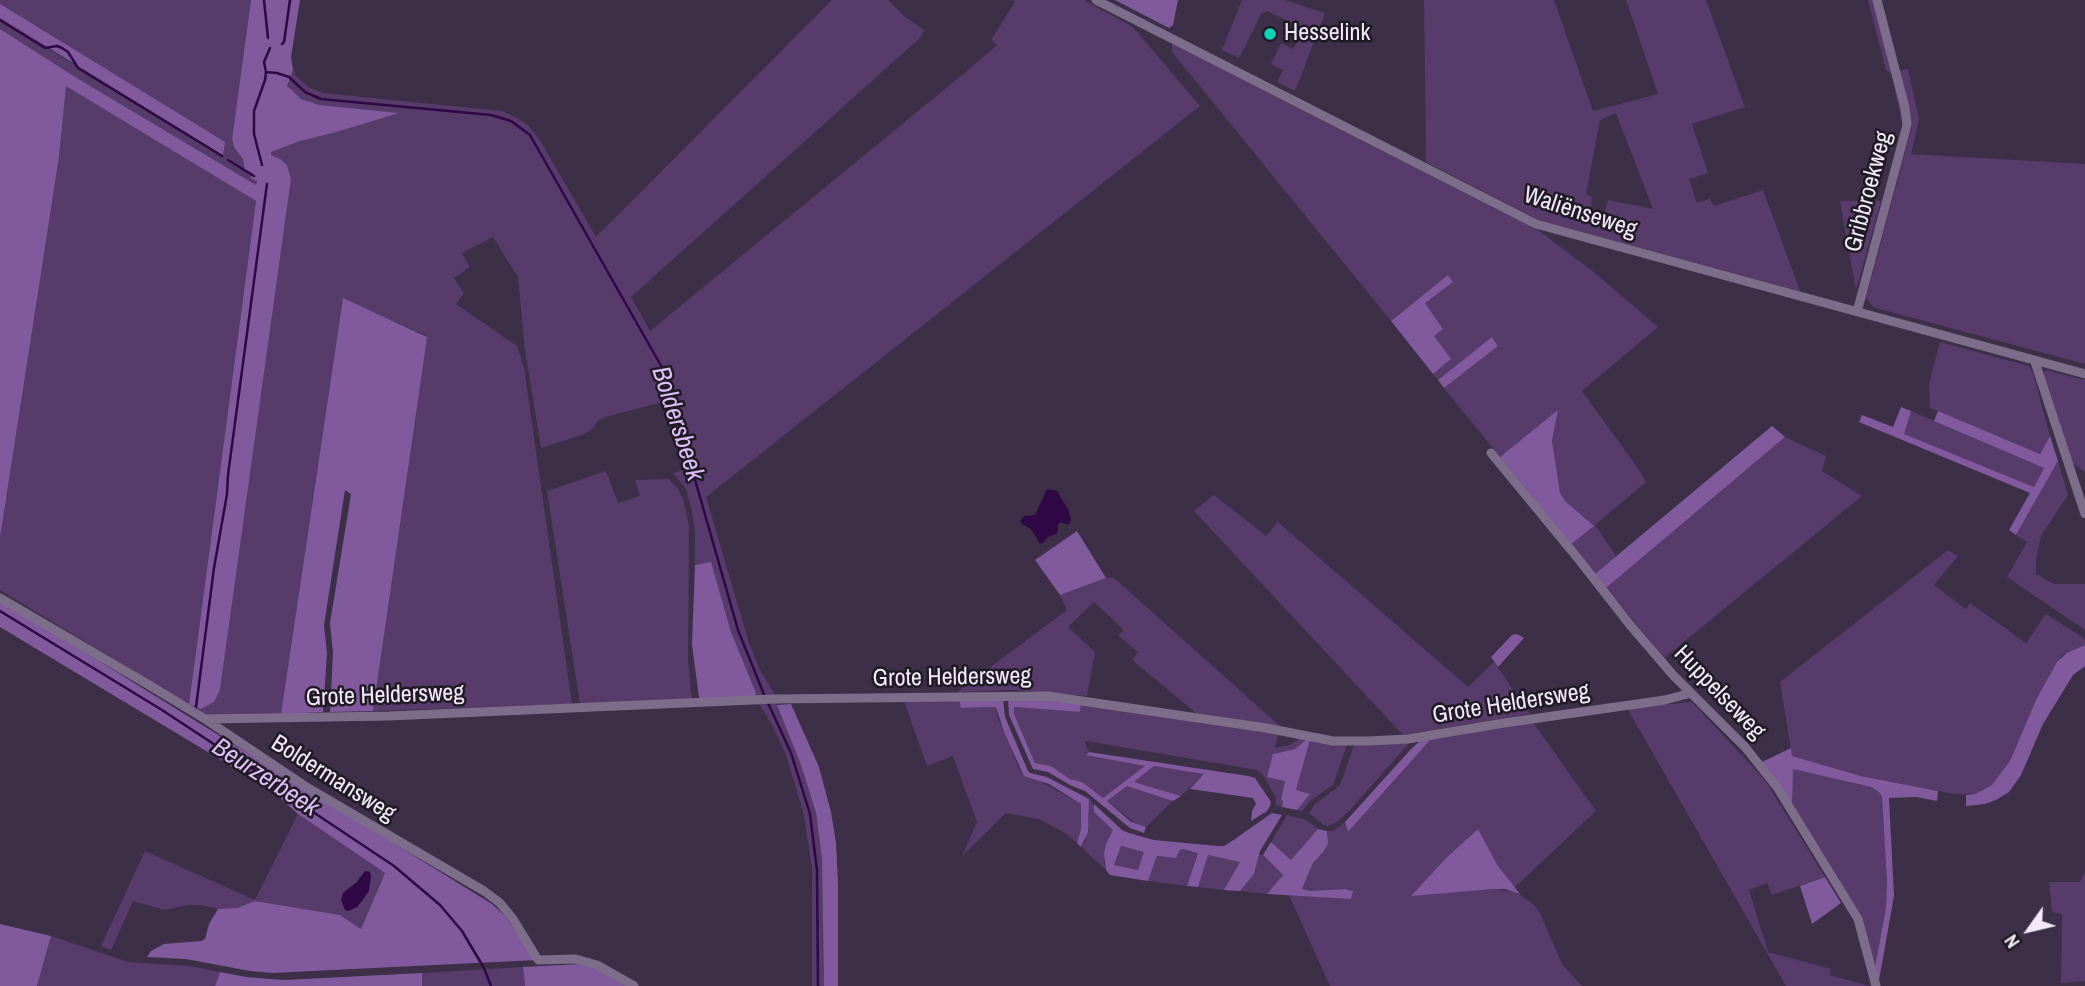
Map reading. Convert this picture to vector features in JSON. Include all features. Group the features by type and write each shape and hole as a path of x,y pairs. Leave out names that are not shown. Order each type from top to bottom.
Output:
{"street":[{"name":"Waliënseweg","path":"1096,0 1536,224 2085,374"},
{"name":"Gribbroekweg","path":"1857,312 1907,125 1877,0"},
{"path":"2035,362 2085,514"},
{"name":"Huppelseweg","path":"1491,453 1630,625 1673,675 1745,747 1777,787 1858,919 1876,986"},
{"name":"Boldermansweg","path":"0,598 205,719 308,788 484,891 500,903 513,919 538,960 576,959 597,965 634,986"},
{"name":"Grote Heldersweg","path":"205,719 389,716 774,699 1048,696 1266,727 1333,741 1368,741 1408,739 1665,700 1691,693"}],"shaded area":[{"path":"0,0 251,0 232,139 234,147 243,159 245,169 253,173 256,185 0,29 0,18 79,68 0,4"},
{"path":"251,0 300,0 291,57 293,70 287,86 301,99 319,105 399,113 271,152 271,155 287,165 291,179 220,690 214,702 201,709 189,704 256,201 66,86 59,157 0,538 0,29 256,185 257,181 251,178 252,173 245,170 243,159 234,147 232,139"},
{"path":"832,0 888,0 924,30 920,38 631,297 650,331 997,45 991,40 1015,2 1012,0 1084,0 1133,27 1200,106 706,497 749,643 760,670 777,698 754,699 756,693 731,632 711,563 695,565 692,512 686,489 673,473 685,470 667,401 605,417 582,435 541,448 525,350 518,277 493,237 462,253 470,267 454,278 464,293 456,304 517,346 524,367 572,704 373,711 425,335 343,299 281,714 208,716 0,590 0,538 59,157 66,85 256,201 189,704 201,709 214,702 220,690 291,179 287,165 271,155 271,152 396,113 308,102 287,86 293,70 308,87 323,93 502,111 519,119 529,126 541,142 596,237"},
{"path":"1115,0 1178,0 1173,25 1169,28"},
{"path":"1242,0 1285,0 1325,13 1295,91 1277,82 1283,70 1271,64 1281,43 1293,49 1305,29 1267,11 1261,14 1239,58 1222,50"},
{"path":"1424,0 1554,0 1593,111 1658,94 1626,0 1706,0 1745,107 1692,124 1708,173 1689,179 1697,203 1710,199 1714,206 1763,190 1800,291 1539,220 1426,162","holes":["1616,113 1653,209 1608,200 1603,219 1590,216 1592,197 1586,194 1600,120"]},
{"path":"1868,0 1875,0 1904,113 1903,127 1891,73 1886,70"},
{"path":"0,4 225,142 223,155 0,18"},
{"path":"1172,44 1538,230 1595,273 1658,327 1582,391 1646,482 1595,525 1616,556 1595,574 1571,544 1566,502 1557,481 1552,441 1558,411 1500,457 1444,388 1498,346 1493,338 1438,380 1433,374 1451,359 1433,336 1443,329 1424,303 1453,282 1448,275 1391,321 1172,52"},
{"path":"1908,69 1919,119 1911,154 2085,164 2085,364 1876,308 1866,298 1912,127 1898,71"},
{"path":"1840,201 1881,201 1856,290"},
{"path":"1448,275 1453,282 1425,303 1443,329 1434,336 1451,359 1433,374 1391,321"},
{"path":"343,298 427,337 373,711 330,712 333,653 330,623 351,494 345,490 324,625 327,653 323,712 281,714"},
{"path":"1492,337 1498,346 1444,388 1438,380"},
{"path":"1940,342 2029,366 2050,436 2040,454 1930,408 1929,384"},
{"path":"2045,370 2085,380 2085,472 2071,462 2043,376"},
{"path":"1901,407 1911,411 1904,434 2034,487 2044,468 1934,421 1938,411 2040,454 2050,436 2058,461 2016,535 2009,530 2030,493 1859,422 1862,415 1893,427"},
{"path":"1558,410 1552,441 1560,493 1566,502 1594,526 1571,544 1500,457"},
{"path":"1911,411 2044,468 2034,487 1903,434"},
{"path":"1772,426 1785,437 1606,588 1595,574"},
{"path":"1785,437 1826,456 1822,471 1862,496 1664,658 1606,588"},
{"path":"2058,461 2068,495 2041,536 2036,574 2054,584 2085,584 2085,630 2007,577 2027,542 2016,535"},
{"path":"606,471 618,503 640,496 635,480 669,479 683,499 689,526 688,659 692,701 580,704 547,491"},
{"path":"1047,489 1057,491 1069,511 1071,520 1068,525 1061,522 1058,524 1058,532 1040,544 1031,529 1020,521 1024,516 1035,515"},
{"path":"1214,495 1266,536 1278,522 1468,687 1494,662 1530,714 1403,735 1194,511"},
{"path":"1077,531 1106,578 1060,595 1035,560"},
{"path":"1948,550 1958,556 1934,585 1966,609 1970,603 2026,643 2046,614 2085,639 2085,645 2062,656 2051,672 2010,761 1998,779 1975,794 1954,794 1861,776 1792,756 1780,682"},
{"path":"711,562 731,632 756,693 754,699 701,701 699,697 692,645 695,565"},
{"path":"1106,578 1114,578 1281,727 1196,713 1132,660 1138,652 1118,635 1124,630 1094,602 1068,627 1095,652 1087,696 1012,690 957,692 1067,610 1060,595"},
{"path":"0,600 492,904 504,915 537,960 272,973 186,959 147,957 151,951 164,944 205,939 209,924 218,909 237,908 255,901 340,915 361,929 385,873 298,814 278,796 251,778 0,627"},
{"path":"1517,634 1524,638 1498,667 1491,657 1512,635"},
{"path":"2085,645 2085,666 2073,675 2043,724 2021,775 2009,792 1985,804 1966,806 1966,795 1975,794 1992,785 2010,761 2037,698 2057,662 2067,653"},
{"path":"1003,698 1005,717 1028,771 1047,777 1089,799 1088,832 1081,847 1077,843 1081,829 1081,804 1049,784 1024,776 996,707 961,708 959,699"},
{"path":"1008,698 1081,703 1080,712 1014,707 1014,714 1035,763 1051,766 1070,779 1082,782 1103,798 1145,766 1086,755 1089,752 1255,778 1271,802 1270,806 1251,821 1256,804 1253,798 1190,789 1204,774 1154,766 1134,782 1181,796 1173,801 1127,786 1107,801 1131,822 1146,827 1144,833 1130,828 1085,791 1048,772 1033,769 1009,715"},
{"path":"959,699 962,708 996,707 1020,770 1081,804 1081,829 1077,843 1039,819 1006,813 962,856 977,822 953,756 927,766 904,701"},
{"path":"758,702 776,702 801,765 816,813 822,859 824,986 812,986 812,870 804,815 786,755"},
{"path":"1692,702 1765,780 1825,877 1772,895 1767,883 1749,890 1768,952 1831,969 1830,975 1869,986 1786,986 1627,708"},
{"path":"1081,703 1278,734 1275,748 1290,745 1300,738 1307,739 1295,749 1273,754 1286,781 1281,799 1282,807 1275,805 1274,794 1257,770 1086,741 1089,752 1086,754 1146,766 1103,799 1082,782 1070,779 1051,766 1035,763 1013,707 1080,712"},
{"path":"791,704 819,767 831,812 838,884 838,986 824,986 822,859 816,813 801,765 777,705"},
{"path":"1532,721 1596,811 1514,888 1498,866 1478,829 1447,857 1412,895 1494,889 1517,892 1540,913 1562,964 1582,986 1330,986 1289,895 1351,899 1352,890 1302,889 1313,863 1328,844 1327,831 1333,831 1345,822 1348,832 1431,739"},
{"path":"1307,739 1310,740 1296,790 1310,794 1297,810 1282,807 1285,781 1267,777 1273,754 1295,749"},
{"path":"1431,739 1348,832 1345,822 1412,748 1420,741"},
{"path":"1310,740 1347,745 1333,785 1310,801 1302,811 1297,810 1309,794 1296,790"},
{"path":"1410,742 1337,822 1324,825 1309,813 1315,804 1340,785 1354,745"},
{"path":"1791,748 1792,756 1861,776 1938,791 1937,801 1916,797 1889,798 1894,896 1878,986 1874,972 1886,908 1887,882 1882,797 1871,787 1793,769 1792,804 1762,762"},
{"path":"1154,766 1205,774 1181,796 1134,782"},
{"path":"1792,768 1871,787 1882,797 1886,908 1874,972 1864,931 1792,804"},
{"path":"1127,786 1173,801 1146,827 1137,825 1107,801"},
{"path":"1089,799 1094,804 1094,812 1114,830 1106,844 1106,870 1081,847 1085,842"},
{"path":"1094,804 1122,830 1154,840 1218,846 1224,846 1272,813 1282,815 1260,851 1254,874 1240,891 1224,890 1240,862 1208,855 1198,887 1187,886 1198,853 1183,849 1176,858 1157,856 1148,881 1110,875 1106,870 1104,854 1113,830 1094,812","holes":["1121,846 1144,852 1138,870 1114,865"]},
{"path":"298,814 385,873 361,929 340,915 255,901 223,910 187,905 165,910 133,901 111,950 101,946 145,851 255,900","holes":["361,875 365,898 357,907 348,911 343,893 357,882"]},
{"path":"1287,815 1306,820 1318,829 1291,860 1271,842"},
{"path":"1318,829 1327,831 1328,844 1313,863 1302,889 1345,889 1353,891 1351,899 1267,894 1283,875 1263,855 1271,842 1291,860"},
{"path":"1478,829 1498,866 1520,894 1494,889 1411,896 1447,857"},
{"path":"1121,846 1145,852 1138,870 1114,865"},
{"path":"1183,849 1198,852 1187,886 1148,881 1157,856 1176,858"},
{"path":"1259,854 1283,875 1267,894 1240,891 1254,874"},
{"path":"1208,855 1241,862 1224,890 1198,887"},
{"path":"365,871 370,872 371,876 369,891 357,907 345,910 341,900 343,893 357,882"},
{"path":"2085,871 2085,981 2061,983 2062,914 2052,912 2049,882 2080,882"},
{"path":"1825,877 1841,903 1812,924 1800,886"},
{"path":"0,924 51,936 37,986 0,986"},
{"path":"51,936 128,962 191,966 220,972 215,986 37,986"},
{"path":"581,964 599,970 625,986 525,986 523,967"},
{"path":"523,967 525,986 422,986 422,973"},
{"path":"220,972 284,980 422,973 422,986 215,986"}],"waterway":[{"name":"Boldersbeek","path":"264,0 268,38"},
{"name":"Boldersbeek","path":"282,44 290,0"},
{"path":"0,20 45,48 62,48 68,52 78,68 222,156"},
{"path":"262,165 254,134 254,111 265,80 264,62 270,48"},
{"name":"Boldersbeek","path":"266,72 289,77 305,92 321,99 491,115 511,121 530,135 664,371 738,630 765,697"},
{"path":"228,160 254,176"},
{"path":"196,707 267,184"},
{"name":"Beurzerbeek","path":"0,611 273,780 316,814 394,866 440,905 462,931 484,968 491,986"},
{"name":"Boldersbeek","path":"768,703 791,753 810,814 817,870 818,986"}],"place":[{"name":"Hesselink","path":"1270,34"}]}
